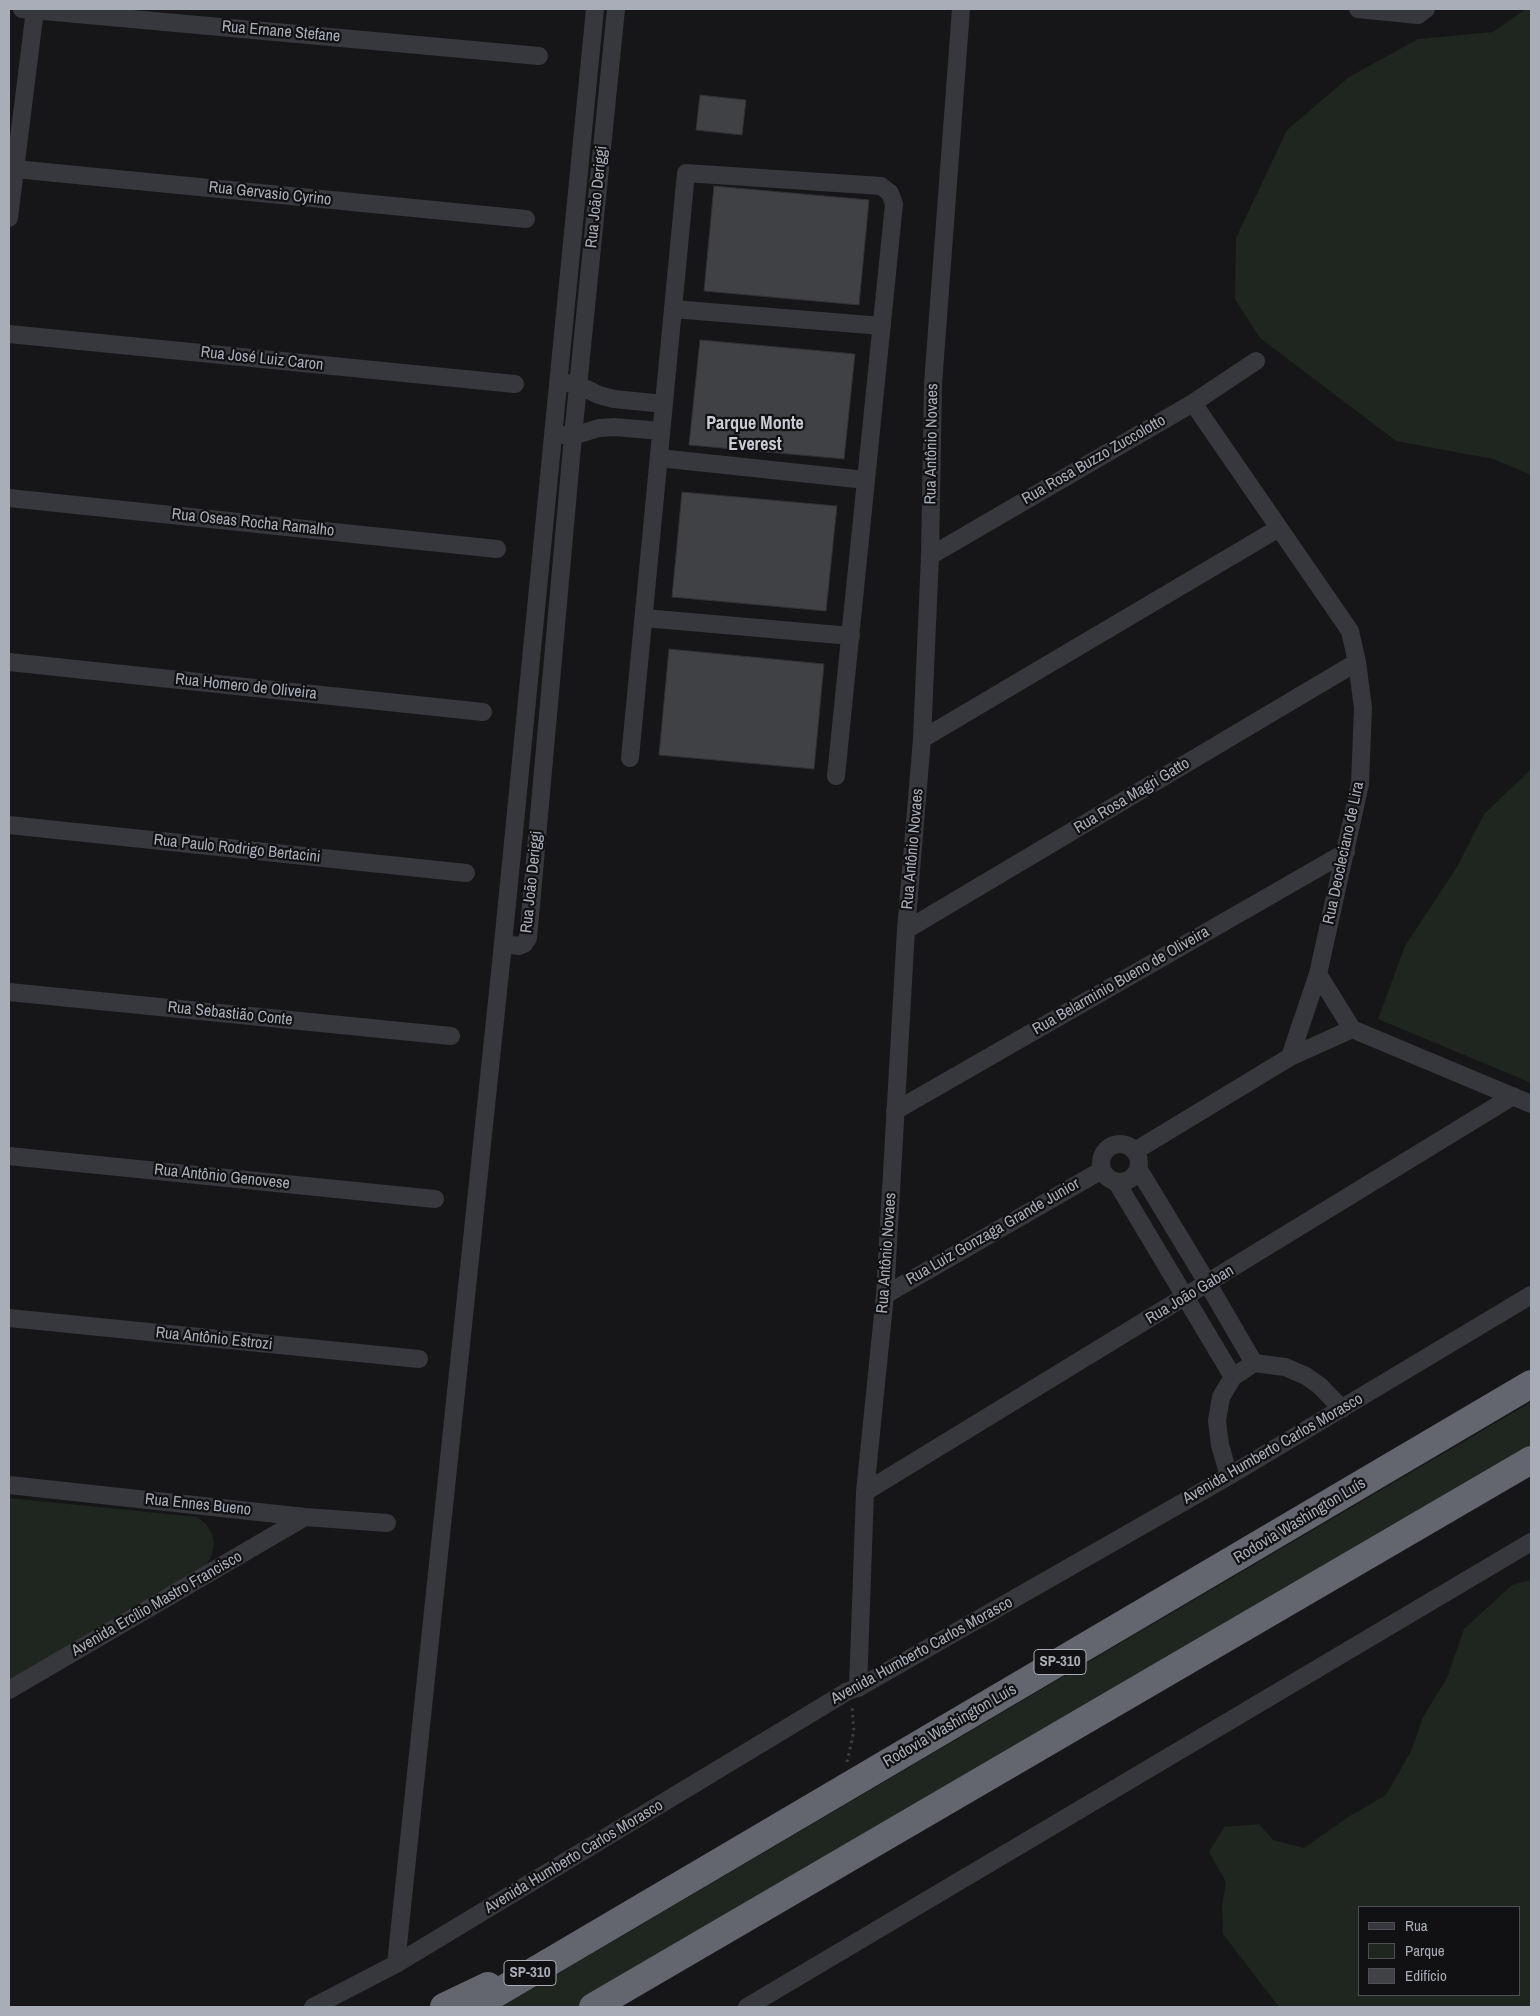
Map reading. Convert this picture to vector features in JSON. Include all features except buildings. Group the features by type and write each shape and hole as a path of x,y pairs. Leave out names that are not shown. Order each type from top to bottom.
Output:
{"highway":[{"name":"Rodovia Washington Luís","path":"473,2007 1531,1384"},
{"path":"593,2007 1531,1460"},
{"path":"444,2007 587,1939"},
{"path":"609,2007 677,1958"}],"street":[{"path":"9,218 29,9"},
{"name":"Rua Ernane Stefane","path":"29,9 539,56"},
{"name":"Rua João Deriggi","path":"595,9 560,382 503,944 519,946 524,944 528,938 573,436 616,9"},
{"name":"Rua Antônio Novaes","path":"853,1690 866,1492 885,1295 906,930 922,739 930,556 933,384 961,9"},
{"path":"1358,9 1422,12"},
{"name":"Rua Gervasio Cyrino","path":"14,169 526,219"},
{"path":"630,758 686,173 881,186 890,193 894,204 836,776"},
{"path":"673,309 882,326"},
{"name":"Rua José Luiz Caron","path":"9,334 515,384"},
{"name":"Rua Rosa Buzzo Zuccolotto","path":"930,556 1193,403 1256,361"},
{"path":"560,382 578,385 599,395 614,399 664,404"},
{"name":"Rua Deocleciano de Lira","path":"1193,403 1350,631 1357,662 1363,708 1360,784 1318,974"},
{"path":"554,434 573,436 607,427 661,431"},
{"path":"659,458 866,480"},
{"name":"Rua Oseas Rocha Ramalho","path":"9,498 497,549"},
{"path":"922,739 1279,528"},
{"path":"644,618 851,636"},
{"name":"Rua Homero de Oliveira","path":"9,662 483,712"},
{"name":"Rua Rosa Magri Gatto","path":"906,930 1357,662"},
{"name":"Rua Paulo Rodrigo Bertacini","path":"9,825 466,873"},
{"name":"Rua Belarminio Bueno de Oliveira","path":"895,1111 1346,852"},
{"path":"396,1964 503,944"},
{"path":"1318,974 1352,1029 1531,1104"},
{"path":"1290,1057 1318,974"},
{"name":"Rua Sebastião Conte","path":"9,992 451,1036"},
{"path":"1135,1151 1290,1057 1352,1029"},
{"name":"Rua João Gaban","path":"866,1492 1513,1096"},
{"path":"1233,1377 1117,1183 1110,1180 1102,1170 1102,1157 1110,1146 1124,1144 1135,1151 1139,1157 1139,1170 1254,1363"},
{"name":"Rua Antônio Genovese","path":"9,1156 435,1199"},
{"name":"Rua Luiz Gonzaga Grande Junior","path":"885,1295 1102,1170"},
{"path":"1117,1183 1130,1180 1139,1170"},
{"name":"Avenida Humberto Carlos Morasco","path":"313,2007 396,1964 853,1690 1228,1476 1531,1294"},
{"name":"Rua Antônio Estrozi","path":"9,1318 419,1359"},
{"path":"1228,1476 1220,1445 1217,1421 1221,1397 1233,1377 1254,1363 1285,1367 1306,1376 1320,1386 1342,1409"},
{"name":"Rua Ennes Bueno","path":"9,1485 305,1517 387,1522"},
{"name":"Avenida Ercílio Mastro Francisco","path":"9,1690 305,1517"},
{"path":"747,2007 1531,1542"}],"path":[{"path":"846,1764 854,1731 853,1690"}],"green space":[{"path":"1526,9 1531,9 1531,475 1493,459 1396,441 1260,338 1235,299 1236,238 1287,130 1349,77 1418,39 1493,32"},
{"path":"1531,769 1531,1083 1378,1019 1405,946 1457,867 1484,814"},
{"path":"1531,1402 1531,1449 577,2007 501,2007"},
{"path":"9,1498 197,1517 206,1524 211,1532 214,1543 212,1555 203,1570 9,1684"},
{"path":"1531,1580 1531,2007 1279,2007 1223,1934 1222,1906 1226,1882 1209,1852 1224,1827 1259,1824 1273,1840 1304,1848 1348,1817 1386,1795 1411,1751 1423,1717 1447,1678 1464,1629 1512,1585"}],"district":[{"name":"Parque Monte Everest","path":"755,434"}]}
